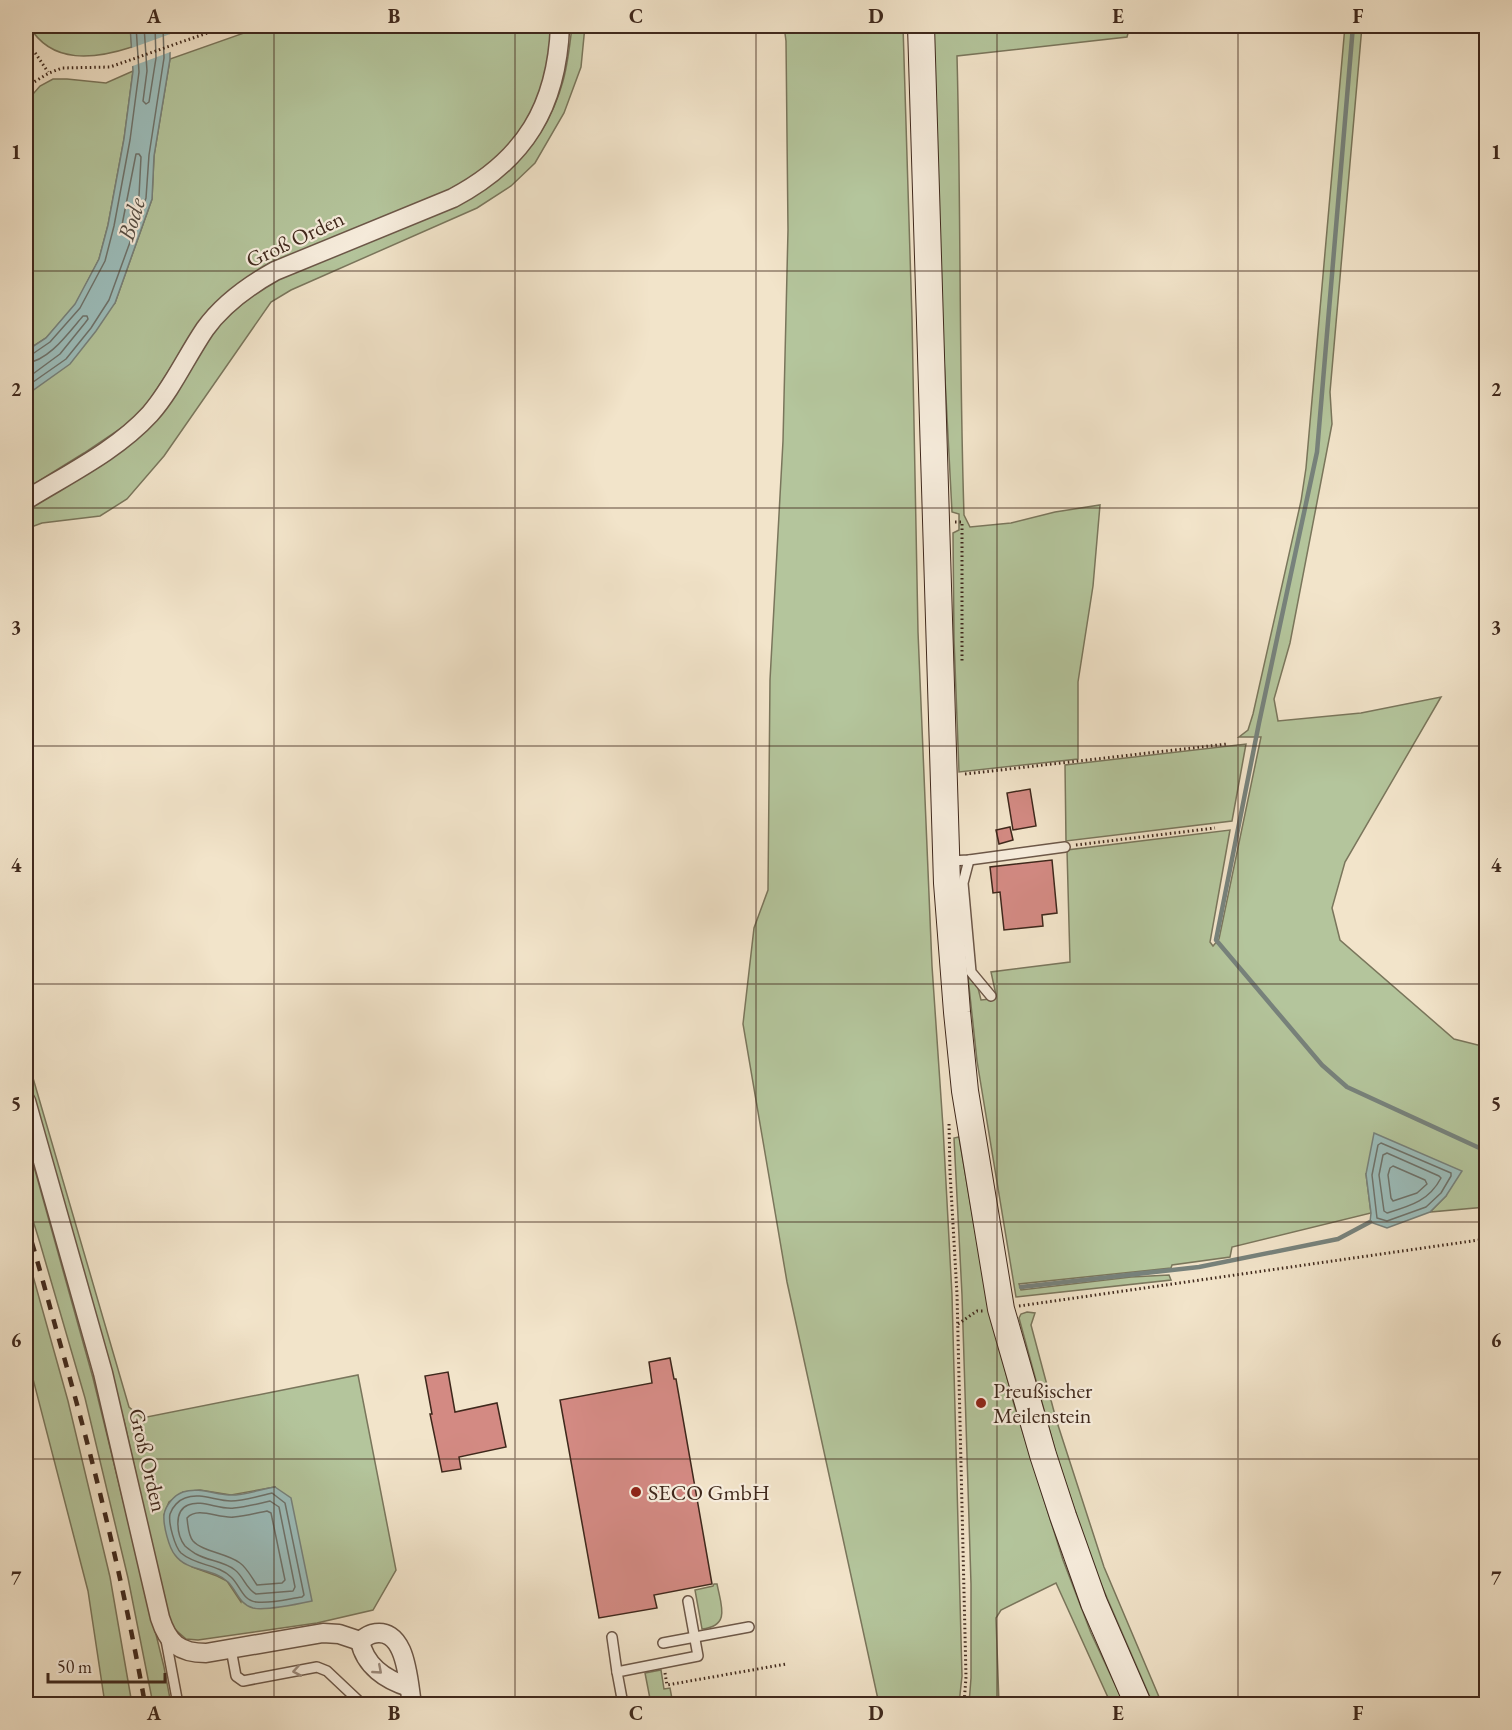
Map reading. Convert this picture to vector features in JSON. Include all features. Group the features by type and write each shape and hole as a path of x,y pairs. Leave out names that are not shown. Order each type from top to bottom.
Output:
{"main road":[{"path":"921,26 958,861 957,1012 965,1091 1001,1309 1063,1516 1094,1603 1138,1704"}],"street":[{"name":"Groß Orden","path":"26,500 115,445 134,430 151,412 206,328 220,311 254,283 275,271 453,198 497,170 519,147 543,109 556,66 561,26"},
{"name":"Groß Orden","path":"26,1101 103,1372 165,1635"},
{"path":"165,1635 172,1642 192,1653 206,1653 323,1633 339,1634 360,1641 372,1634 385,1634 397,1640 403,1654 410,1696"},
{"path":"360,1641 370,1665 410,1696"}],"lane":[{"path":"991,996 971,972 963,883 958,861 1065,847"},
{"path":"617,1672 698,1656 688,1601"},
{"path":"663,1643 749,1627"},
{"path":"165,1635 178,1704"},
{"path":"612,1637 623,1704"},
{"path":"231,1648 236,1676 243,1681 317,1667 327,1671 362,1704"}],"path":[{"path":"26,92 34,82 62,68 110,67 227,26"},
{"path":"26,43 49,73"},
{"path":"963,774 1227,744"},
{"path":"1065,847 1215,828"},
{"path":"958,1324 977,1311 1486,1239"},
{"path":"957,1294 966,1677 964,1704"},
{"path":"663,1663 667,1685 786,1664"}],"green space":[{"path":"29,26 130,26 132,47 104,54 75,56 50,47 39,39"},
{"path":"264,26 551,26 553,47 535,107 512,142 486,168 450,191 270,264 248,277 209,309 149,401 130,422 26,489 26,394 32,391 115,303 152,199 154,156 170,59"},
{"path":"572,26 585,26 581,67 564,113 535,163 511,186 477,208 291,290 271,302 164,456 127,499 100,516 42,523 26,529 26,509 178,390 211,336 223,321 256,292 278,279 458,205 510,169 536,139 556,102 569,54"},
{"path":"784,26 903,26 918,632 932,966 952,1295 962,1676 959,1704 879,1704 787,1282 743,1024 754,928 768,890 770,680 783,441 788,230"},
{"path":"932,26 1130,26 1127,37 957,56 964,515 970,527 1011,523 1055,512 1100,505 1093,586 1078,682 1078,759 959,772 953,533 959,530 959,514 952,512 941,317"},
{"path":"1345,26 1362,26 1330,392 1332,424 1290,643 1274,699 1278,721 1361,713 1441,697 1345,862 1332,908 1340,940 1454,1039 1486,1047 1486,1207 1430,1212 1446,1196 1366,1174 1371,1213 1232,1247 1230,1257 1172,1265 1171,1268 1019,1284 1021,1290 1131,1277 1169,1275 1171,1280 1016,1297 977,1061 968,977 977,984 981,1000 991,999 996,995 991,972 1070,962 1067,850 1230,830 1210,942 1213,946 1219,939 1261,737 1239,737 1248,730 1253,714 1301,501 1306,468"},
{"path":"133,71 124,139 108,225 99,259 76,304 46,338 26,351 26,102 40,86 53,79 106,83"},
{"path":"1246,744 1232,821 1066,841 1065,765"},
{"path":"26,1054 129,1407 142,1418 358,1375 396,1570 373,1610 317,1623 198,1640 186,1639 170,1625 124,1421 26,1070","holes":["275,1487 241,1602 227,1581 192,1567 164,1515 169,1502 183,1492 200,1490 231,1495"]},
{"path":"959,1137 986,1294 1013,1401 1063,1560 1091,1633 1124,1704 1111,1704 1056,1583 1001,1610 996,1618 999,1704 969,1704 971,1584 962,1295 954,1138"},
{"path":"26,1138 93,1378 164,1667 171,1704 153,1704 128,1578 85,1398 26,1198"},
{"path":"26,1251 68,1401 110,1577 132,1704 105,1704 88,1591 26,1352"},
{"path":"1035,1313 1031,1325 1056,1419 1104,1567 1162,1704 1153,1704 1094,1568 1056,1454 1019,1318 1021,1314"},
{"path":"717,1584 722,1607 721,1619 717,1624 702,1629 695,1590"},
{"path":"661,1670 664,1689 670,1688 673,1704 651,1704 645,1673"}],"water":[{"name":"Bode","path":"130,26 168,26 170,34 170,59 154,156 152,199 115,303 70,364 26,394 26,351 46,338 75,304 99,259 108,225 124,139 133,71"},
{"path":"1374,1133 1462,1171 1446,1196 1430,1212 1387,1228 1370,1222 1366,1174"},
{"path":"275,1487 291,1498 312,1601 258,1609 244,1604 228,1582 216,1574 193,1567 180,1560 173,1552 169,1542 164,1515 170,1501 183,1492 200,1490 234,1495"}],"pier":[{"path":"173,33 173,51 130,67 129,49"}],"building":[{"path":"1030,789 1036,826 1013,830 1007,793"},
{"path":"1010,827 1013,840 999,844 996,830"},
{"path":"1052,860 1057,913 1042,915 1043,926 1004,930 1000,892 993,893 990,867"},
{"name":"SECO GmbH","path":"670,1358 674,1379 676,1379 712,1584 654,1595 657,1608 599,1618 560,1400 652,1383 649,1362"},
{"path":"448,1372 455,1412 497,1403 506,1447 459,1457 461,1469 442,1472 425,1376"}],"waterway":[{"path":"1353,26 1317,452 1259,723 1216,940 1322,1065 1347,1087 1486,1151"},
{"path":"1021,1287 1199,1267 1338,1239 1370,1222"}],"railway":[{"path":"26,1223 97,1482 128,1615 145,1704"}],"place":[{"name":"Preußischer Meilenstein","path":"981,1403"},
{"name":"SECO GmbH","path":"636,1492"}]}
